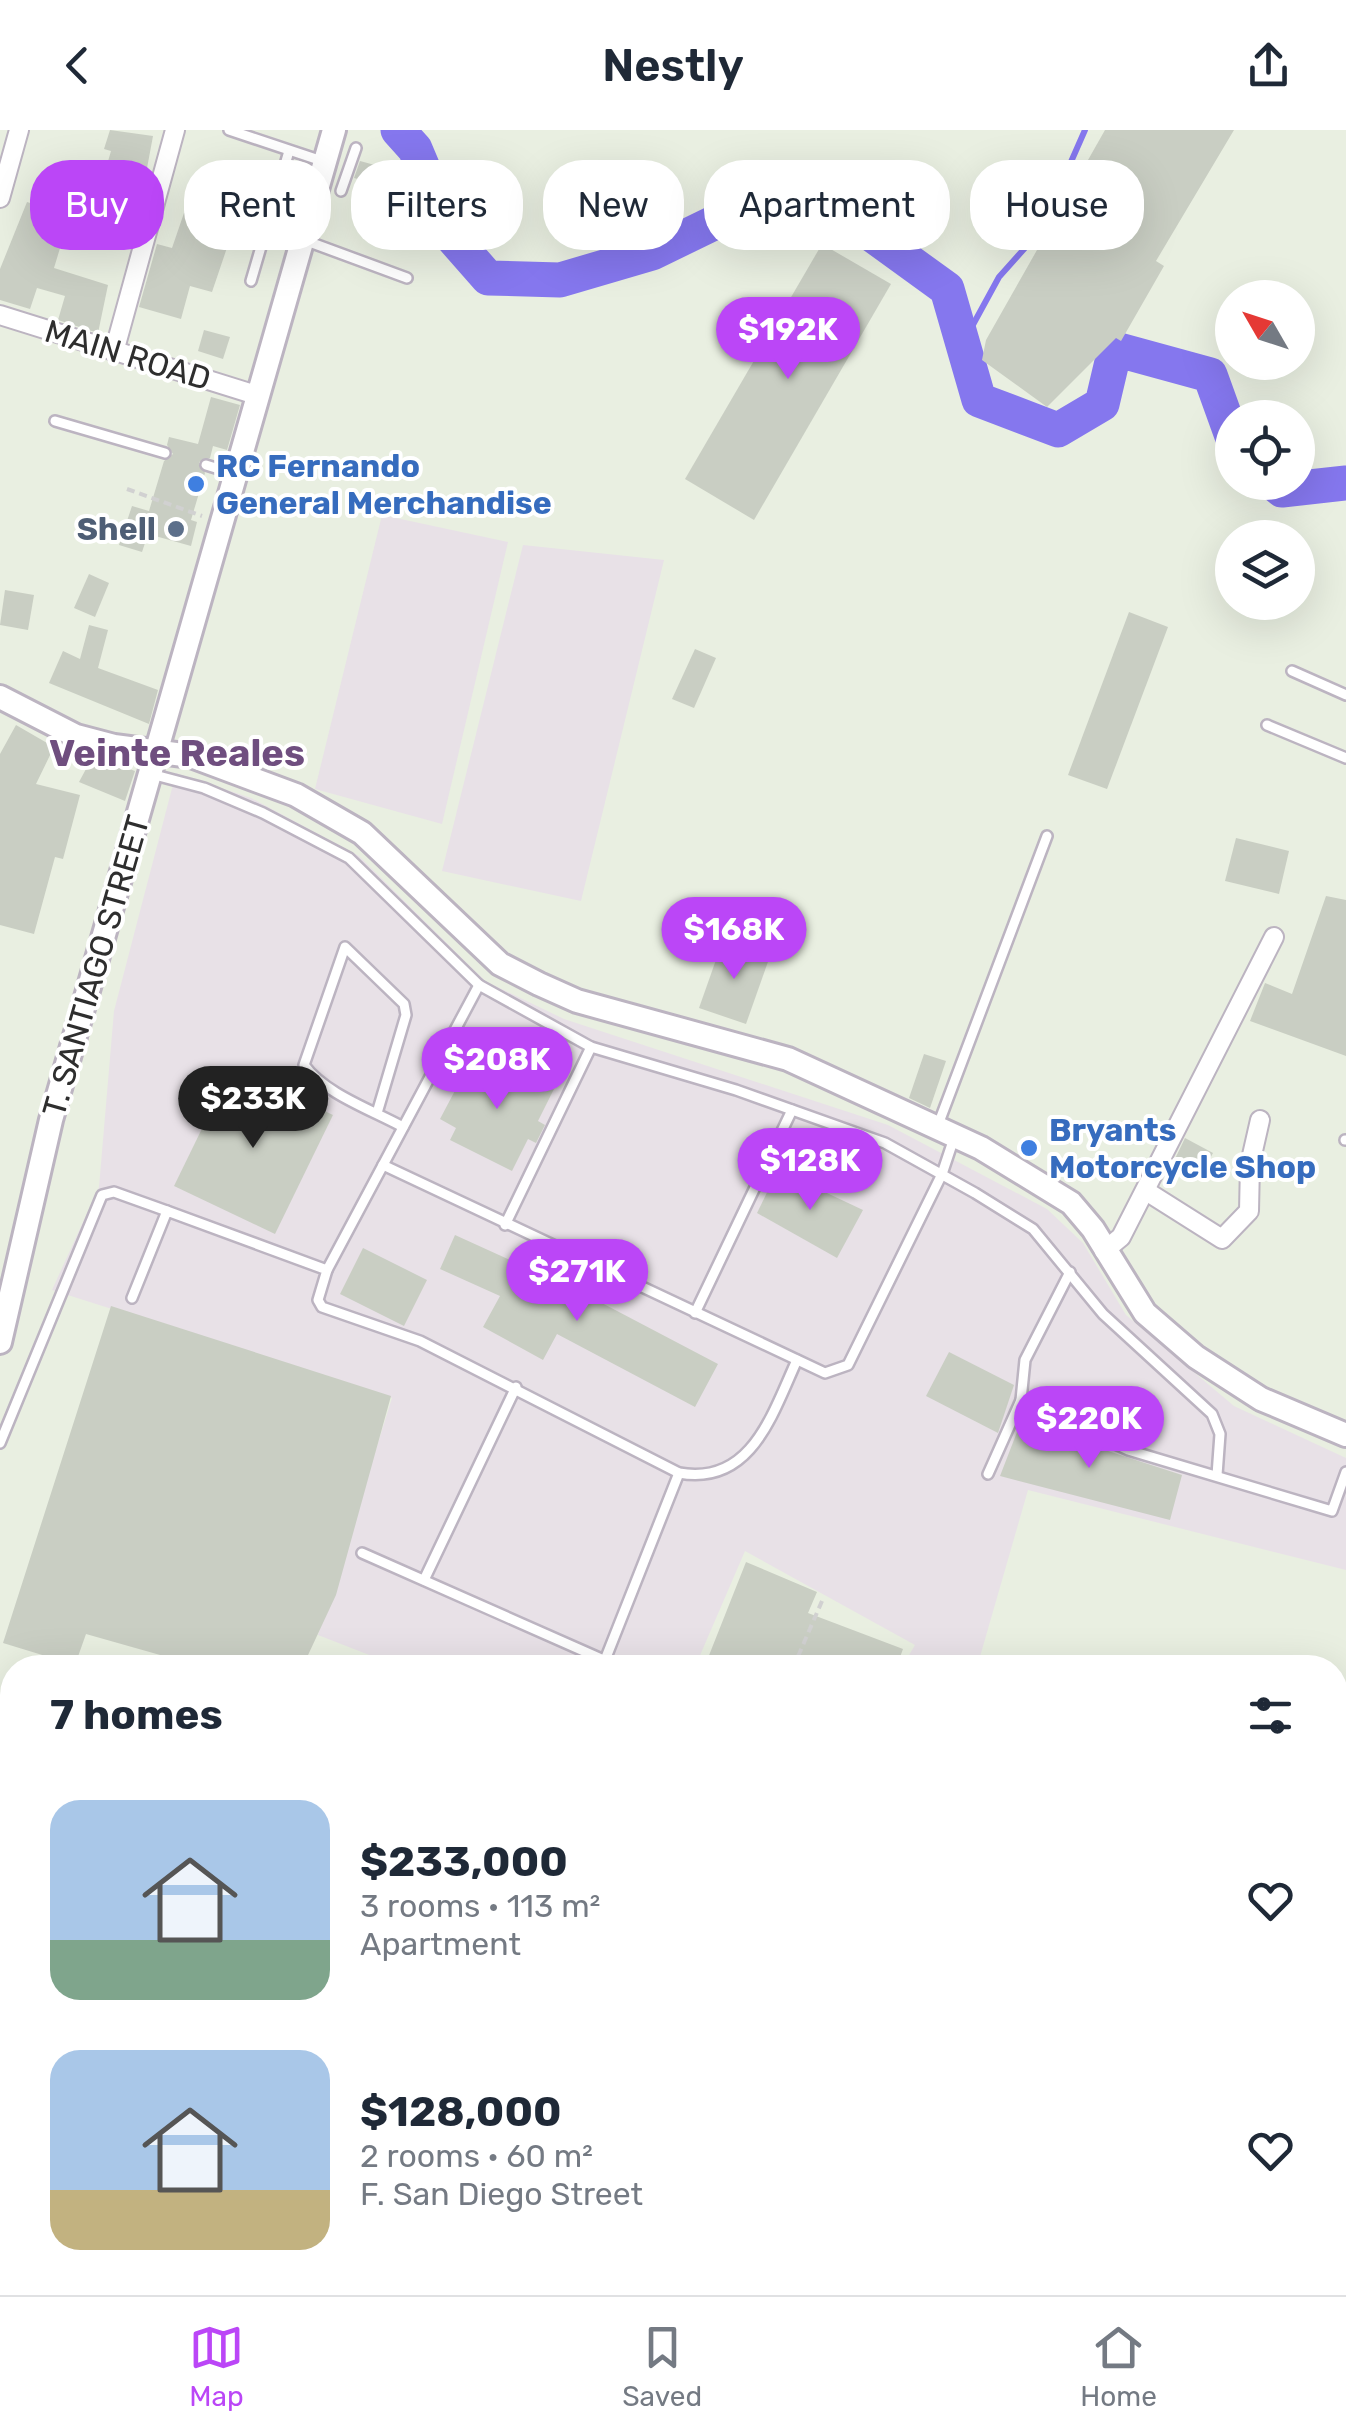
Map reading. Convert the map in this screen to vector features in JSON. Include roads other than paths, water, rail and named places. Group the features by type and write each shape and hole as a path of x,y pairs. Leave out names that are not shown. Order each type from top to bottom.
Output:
{"street":[{"path":"0,198 19,130"},
{"path":"114,352 176,130"},
{"name":"T. SANTIAGO STREET","path":"325,160 334,130"},
{"name":"T. SANTIAGO STREET","path":"0,1342 51,1120 298,250"},
{"name":"MAIN ROAD","path":"0,316 256,395"},
{"path":"0,697 76,736 114,746 191,756 296,795 362,833 500,964 539,984 578,1001 788,1059 947,1130 1071,1202 1145,1313 1196,1357 1261,1399 1310,1424 1346,1435"},
{"path":"1104,1251 1121,1237 1274,937"},
{"path":"1146,1190 1222,1239 1249,1211 1250,1164 1260,1120"}],"lane":[{"path":"230,130 318,160"},
{"path":"341,190 356,148"},
{"path":"251,281 289,150"},
{"path":"331,250 407,278"},
{"path":"55,421 164,453"},
{"path":"206,465 234,474"},
{"path":"1292,671 1346,695"},
{"path":"1267,725 1346,758"},
{"path":"184,782 191,756"},
{"path":"150,773 264,812 350,858 479,985 591,1047 885,1143 1032,1229 1102,1314 1212,1414 1220,1434 1217,1475"},
{"path":"382,1165 824,1374 848,1366 942,1174 947,1130 1047,836"},
{"path":"377,1113 406,1015 404,1004 348,948 341,948 303,1061 307,1071 377,1113 403,1127"},
{"path":"479,985 327,1270 318,1300 322,1307 420,1342 679,1472 707,1478 742,1462 778,1403 797,1360"},
{"path":"505,1224 591,1047"},
{"path":"695,1312 792,1110"},
{"path":"0,1442 102,1195 114,1192 327,1270"},
{"path":"132,1298 167,1212"},
{"path":"988,1474 1021,1400 1025,1360 1070,1272"},
{"path":"424,1580 516,1387"},
{"path":"1021,1400 1128,1450 1346,1515"},
{"path":"607,1655 679,1472"},
{"path":"1332,1512 1346,1472"},
{"path":"362,1553 594,1655"}],"waterway":[{"path":"398,130 415,149 452,237 488,278 560,280 652,253 765,198 849,218 947,289 979,400 1058,430 1102,404 1115,349 1210,375 1219,400"},
{"path":"963,343 999,277 1041,230 1085,130"},
{"path":"1315,486 1346,483"}],"place":[{"name":"RC Fernando General Merchandise","path":"196,484"},
{"name":"Shell","path":"176,529"},
{"name":"Bryants Motorcycle Shop","path":"1029,1148"}],"district":[{"name":"Veinte Reales","path":"177,753"}]}
